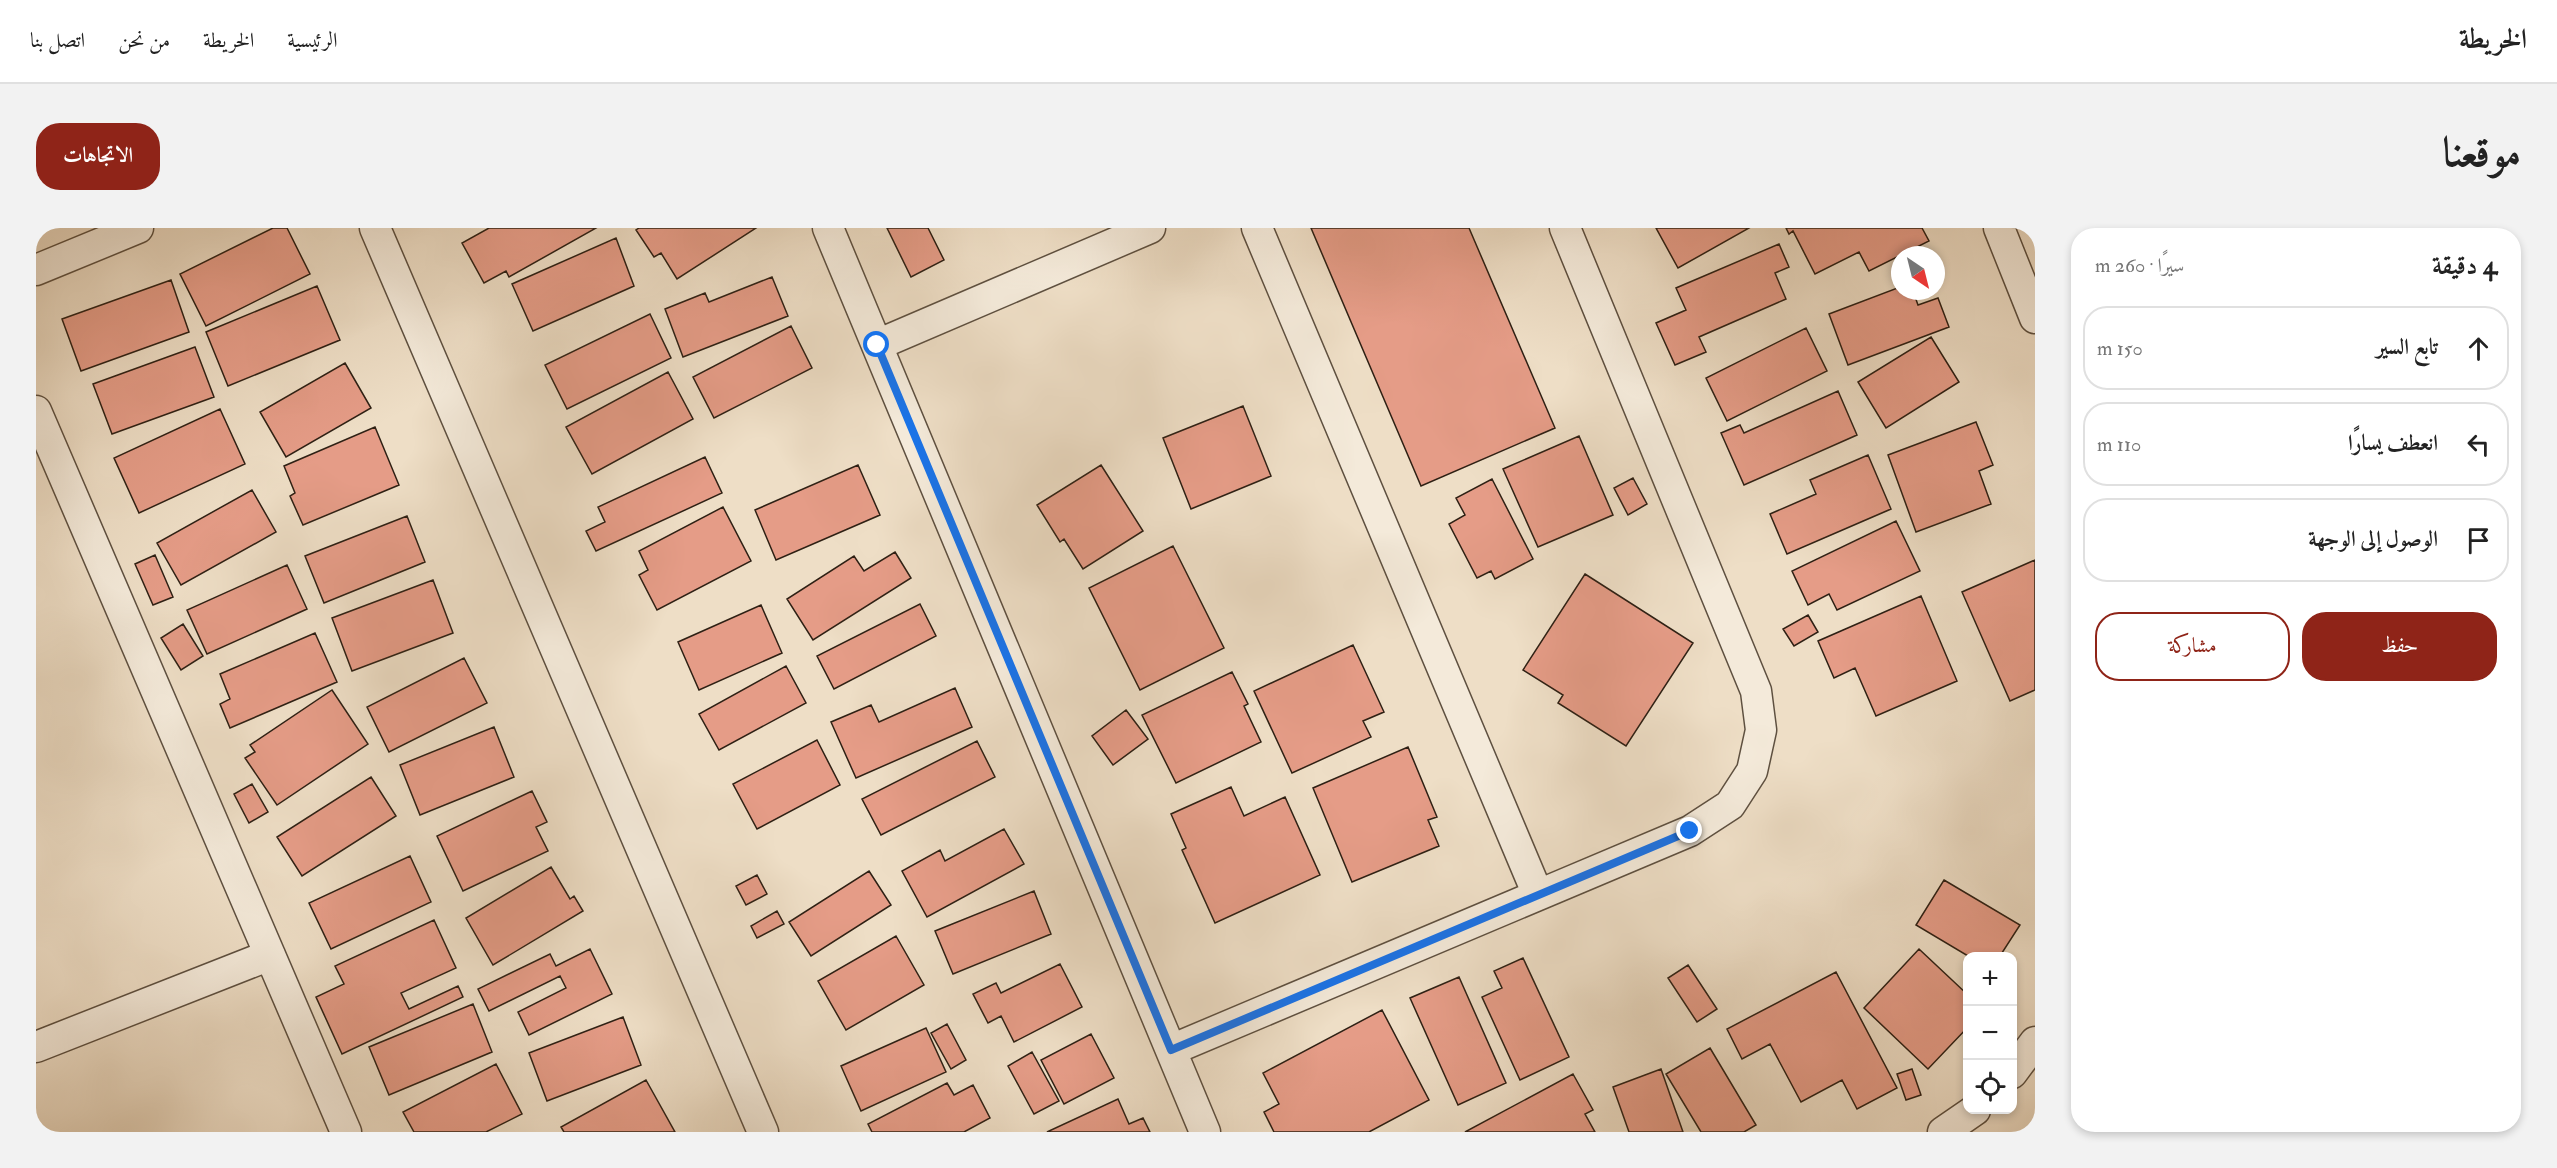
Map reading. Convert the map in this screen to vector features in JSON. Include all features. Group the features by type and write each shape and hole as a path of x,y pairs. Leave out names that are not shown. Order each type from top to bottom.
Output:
{"street":[{"path":"36,270 138,228"},
{"path":"375,228 764,1132"},
{"path":"828,228 1205,1132"},
{"path":"877,345 1150,228"},
{"path":"1257,228 1538,895"},
{"path":"1171,1050 1690,831 1730,805 1752,771 1761,730 1756,691 1565,228"},
{"path":"1999,228 2035,318"},
{"path":"36,411 346,1132"},
{"path":"36,1047 270,955"},
{"path":"2017,1067 2035,1042"},
{"path":"1943,1132 1969,1114"}],"building":[{"path":"273,228 287,228 310,274 206,326 180,274"},
{"path":"489,228 596,228 509,277 506,271 484,283 462,243"},
{"path":"639,228 756,228 677,279 661,253 654,257 636,230"},
{"path":"887,228 928,228 944,260 911,277"},
{"path":"1311,228 1469,228 1555,428 1421,486"},
{"path":"1656,228 1749,228 1678,268"},
{"path":"1786,228 1922,228 1929,241 1919,246 1891,246 1891,260 1869,271 1859,252 1815,274 1793,231 1789,234"},
{"path":"616,238 634,286 533,331 512,284"},
{"path":"1779,244 1789,267 1775,273 1786,299 1699,337 1706,352 1675,365 1656,323 1686,310 1676,288"},
{"path":"772,277 788,316 683,357 665,309 705,293 709,302"},
{"path":"171,280 189,332 81,371 62,319"},
{"path":"317,286 340,340 228,386 206,332"},
{"path":"1891,290 1891,300 1916,300 1918,305 1939,300 1949,327 1848,365 1829,314"},
{"path":"650,314 671,358 567,409 545,365"},
{"path":"791,326 812,368 714,418 693,377"},
{"path":"1806,328 1827,371 1727,421 1706,378"},
{"path":"1931,337 1959,382 1886,428 1858,382"},
{"path":"195,347 214,397 112,434 93,384"},
{"path":"345,363 371,408 286,457 260,412"},
{"path":"668,372 693,419 592,474 566,427"},
{"path":"1838,391 1857,435 1744,485 1721,433 1740,425 1744,433"},
{"path":"1243,406 1271,476 1191,509 1163,438"},
{"path":"220,409 245,464 139,513 114,458"},
{"path":"1976,422 1993,465 1979,471 1991,504 1916,532 1888,455"},
{"path":"375,427 399,485 303,525 290,496 295,493 284,466"},
{"path":"1579,436 1613,515 1538,547 1503,469"},
{"path":"1868,455 1891,509 1787,554 1770,514 1816,494 1810,480"},
{"path":"705,457 722,493 596,551 586,531 605,522 598,507"},
{"path":"858,465 880,515 776,560 755,510"},
{"path":"1101,465 1143,531 1083,569 1064,539 1060,542 1037,505"},
{"path":"1633,478 1647,504 1628,515 1614,488"},
{"path":"1492,479 1533,559 1495,579 1491,571 1477,578 1449,524 1465,515 1456,498"},
{"path":"252,490 276,532 181,585 157,543"},
{"path":"723,507 751,561 657,610 639,575 648,570 639,551"},
{"path":"407,516 425,562 324,603 305,556"},
{"path":"1896,521 1920,571 1837,610 1829,594 1808,605 1792,571"},
{"path":"1173,546 1224,648 1140,690 1089,588"},
{"path":"895,552 911,578 813,640 787,599 854,556 864,571"},
{"path":"155,555 173,597 153,605 135,564"},
{"path":"2035,560 2035,690 2010,701 1962,592"},
{"path":"287,565 307,609 207,654 187,610"},
{"path":"1585,574 1693,643 1626,746 1558,703 1563,695 1523,670"},
{"path":"433,580 453,633 352,671 332,618"},
{"path":"1921,596 1957,681 1876,716 1855,668 1834,678 1818,641"},
{"path":"920,604 936,636 834,689 817,656"},
{"path":"761,605 782,653 699,690 678,642"},
{"path":"1808,615 1818,632 1794,646 1783,629"},
{"path":"183,624 203,656 181,670 161,638"},
{"path":"315,633 337,682 230,728 220,704 230,699 220,674"},
{"path":"1353,645 1384,712 1363,721 1371,737 1292,773 1254,691"},
{"path":"464,658 487,703 389,752 367,707"},
{"path":"786,666 806,703 719,750 699,714"},
{"path":"1232,672 1248,704 1244,706 1261,742 1176,783 1142,715"},
{"path":"955,688 972,727 856,778 831,722 871,705 879,722"},
{"path":"332,690 368,744 277,805 245,758 255,752 250,745"},
{"path":"1126,710 1148,739 1113,765 1092,736"},
{"path":"494,727 514,777 420,815 400,765"},
{"path":"817,740 840,785 757,829 733,784"},
{"path":"977,741 995,777 881,835 862,799"},
{"path":"1408,747 1437,817 1428,820 1439,846 1352,882 1313,788"},
{"path":"371,777 396,816 302,876 277,837"},
{"path":"252,784 268,812 249,823 234,794"},
{"path":"1231,787 1244,816 1285,797 1320,875 1215,923 1182,850 1186,848 1171,814"},
{"path":"532,791 547,822 536,827 548,851 463,891 437,836"},
{"path":"1004,829 1024,864 927,917 902,871 940,850 945,861"},
{"path":"410,856 431,902 331,949 309,903"},
{"path":"551,867 570,899 574,896 583,911 493,965 466,918"},
{"path":"869,871 891,905 811,956 789,922"},
{"path":"757,875 767,894 746,905 736,886"},
{"path":"1944,880 2020,925 2003,952 1963,953 1916,925"},
{"path":"1034,891 1051,934 953,974 935,931"},
{"path":"777,911 784,924 757,938 751,926"},
{"path":"434,920 456,968 401,993 409,1009 458,986 463,997 342,1054 316,997 344,984 335,966"},
{"path":"896,936 924,985 846,1030 818,981"},
{"path":"590,949 612,994 529,1035 518,1012 566,988 560,976 489,1011 478,989 550,954 556,966"},
{"path":"1919,949 1963,990 1963,1032 1928,1069 1864,1008"},
{"path":"1523,958 1569,1057 1520,1080 1482,997 1502,988 1494,971"},
{"path":"1060,964 1082,1007 1014,1042 1001,1016 988,1023 973,994 996,983 1001,993"},
{"path":"1688,965 1717,1009 1697,1022 1668,978"},
{"path":"1836,972 1897,1088 1857,1109 1842,1080 1801,1102 1770,1044 1742,1059 1727,1029"},
{"path":"1459,977 1506,1083 1458,1105 1410,998"},
{"path":"473,1004 492,1052 389,1095 369,1047"},
{"path":"1382,1010 1429,1100 1369,1132 1274,1132 1264,1112 1279,1104 1263,1073"},
{"path":"623,1017 641,1065 547,1101 529,1053"},
{"path":"947,1024 966,1060 951,1069 931,1033"},
{"path":"926,1028 946,1072 861,1111 841,1066"},
{"path":"1091,1034 1114,1078 1064,1104 1041,1060"},
{"path":"1710,1048 1756,1125 1744,1132 1701,1132 1666,1074"},
{"path":"1032,1052 1059,1101 1034,1114 1008,1066"},
{"path":"496,1064 522,1114 486,1132 414,1132 403,1112"},
{"path":"1661,1069 1683,1132 1629,1132 1613,1087"},
{"path":"1912,1069 1921,1095 1906,1100 1897,1074"},
{"path":"1573,1074 1593,1110 1585,1114 1595,1132 1465,1132"},
{"path":"646,1080 675,1132 564,1132 561,1127"},
{"path":"947,1083 954,1095 973,1085 990,1118 964,1132 872,1132 868,1124"},
{"path":"1118,1099 1129,1124 1143,1118 1150,1132 1047,1132"}],"route":[{"path":"877,345 1171,1050 1690,831"}]}
